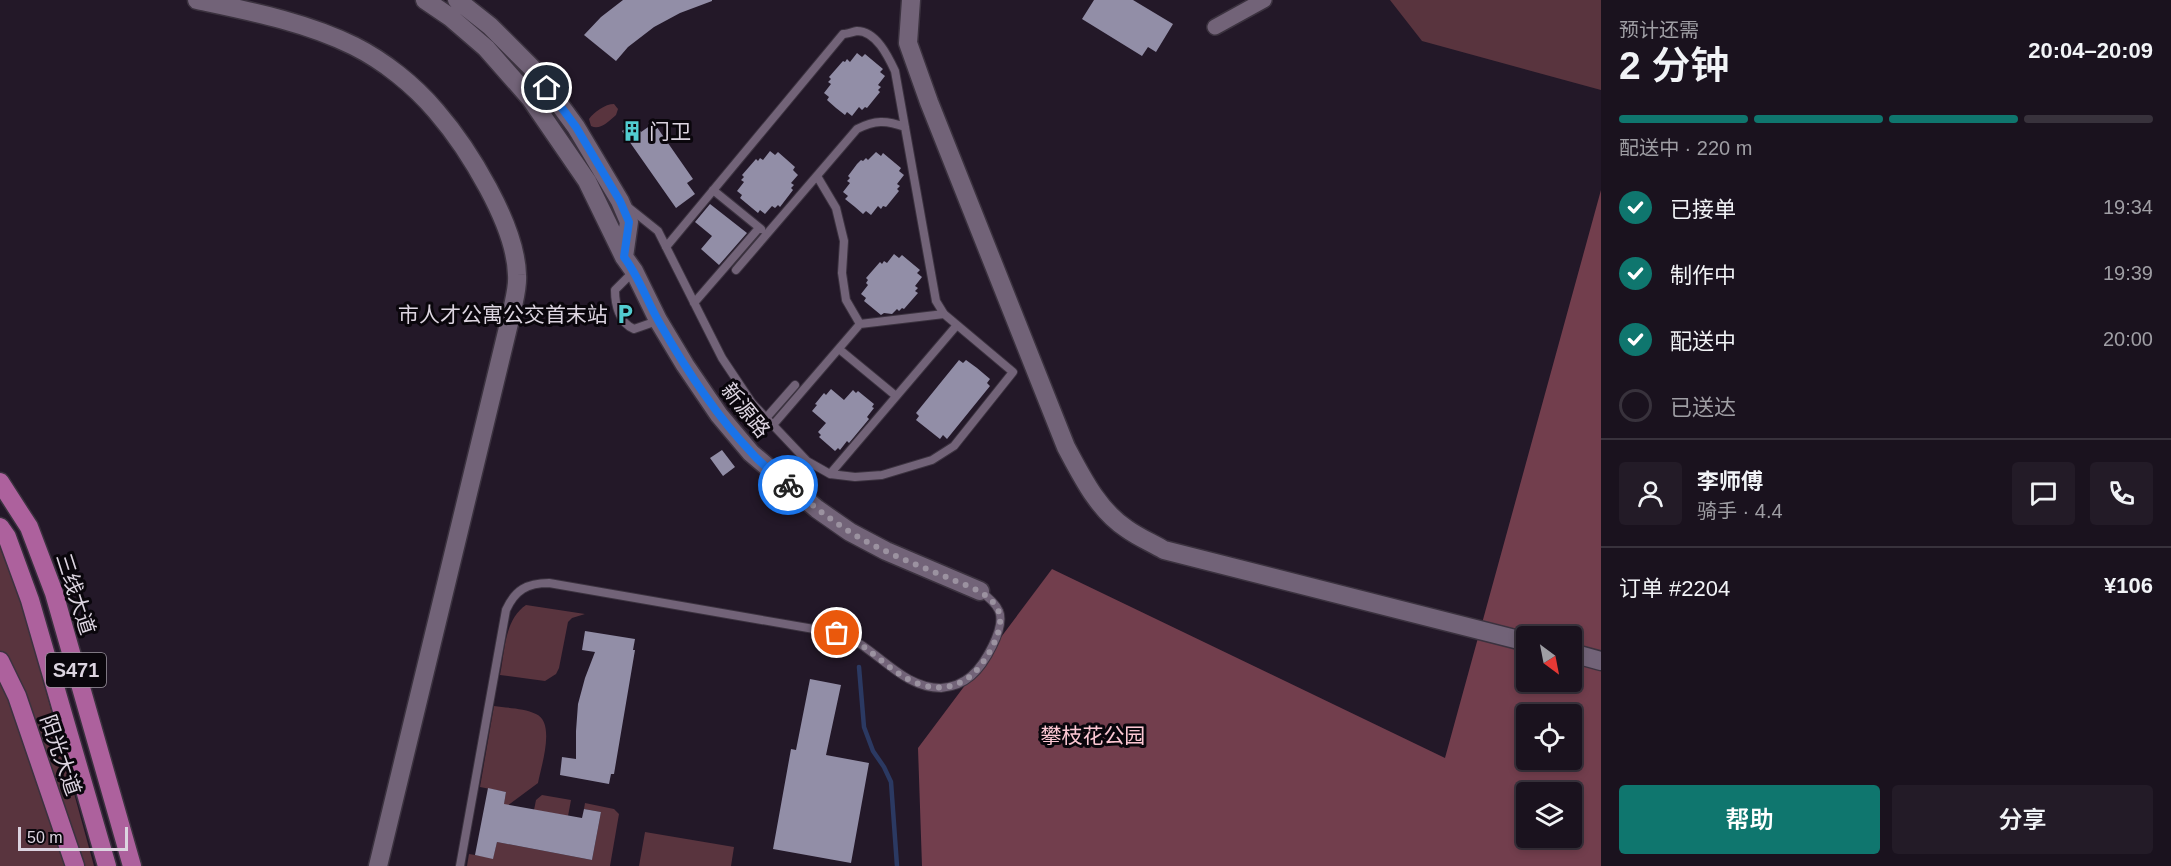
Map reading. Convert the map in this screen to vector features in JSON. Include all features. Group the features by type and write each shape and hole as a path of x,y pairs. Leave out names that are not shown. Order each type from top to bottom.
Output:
{"main road":[{"name":"三线大道","path":"0,482 29,527 54,593 132,866"},
{"name":"S471","path":"0,527 7,537 30,600 107,866"},
{"name":"阳光大道","path":"0,661 17,696 75,866"}],"street":[{"path":"197,0 302,26 355,46 399,75 436,111 465,151 500,209 512,243 517,276 512,311 378,866"},
{"name":"新源路","path":"425,0 450,17 486,48 530,98 588,181 658,320 719,416 751,453 817,509 850,532 886,551 980,591"},
{"path":"457,0 490,26 535,71 576,127 620,201 629,222 629,264"},
{"path":"911,0 908,44 928,102 1066,447 1086,484 1104,509 1126,529 1164,550 1516,639"},
{"path":"1215,27 1264,0"},
{"path":"1582,656 1601,661"}],"lane":[{"path":"620,201 658,231 666,247 694,303 722,357 752,403 807,461 830,474 855,477 882,475 932,460 954,446 1012,372 944,314 936,301 895,71 886,53 874,38 859,31 843,34 666,247"},
{"path":"736,270 857,129 873,122 889,121 905,127"},
{"path":"817,176 836,208 844,240 842,273 846,300 860,324"},
{"path":"713,190 766,234"},
{"path":"694,303 759,228"},
{"path":"629,264 615,290 615,300 621,316 628,327 634,329 658,320"},
{"path":"773,425 860,324 944,314"},
{"path":"830,474 957,325"},
{"path":"839,349 896,396"},
{"path":"766,418 795,384"},
{"path":"460,866 506,610 518,591 527,585 549,582 837,633 859,642 901,675 914,682 940,688 952,686 972,675 980,667 997,636 1001,620 1000,612 980,591"}],"shaded area":[{"path":"1390,0 1601,0 1601,90 1422,41"},
{"path":"614,104 618,109 616,115 601,126 591,126 589,119 594,114 603,107"},
{"path":"0,547 22,604 94,866 0,866"},
{"path":"526,605 585,614 572,618 568,622 559,668 556,674 545,681 500,675 509,627 519,611"},
{"path":"494,706 521,709 536,714 542,719 546,735 546,746 538,783 503,809 506,792 480,787"},
{"path":"542,795 571,800 568,816 534,810 536,800"},
{"path":"585,803 614,809 619,814 610,866 467,866 469,854 493,858 497,842 592,860 601,812 584,809"},
{"path":"645,832 734,847 731,866 639,866"}],"green space":[{"name":"攀枝花公园","path":"1601,190 1601,866 922,866 918,748 1052,569 1445,758"}],"building":[{"path":"623,0 712,1 680,13 654,27 628,47 616,61 584,35 601,17"},
{"path":"1094,0 1133,0 1173,24 1156,52 1148,47 1142,56 1082,19"},
{"path":"857,53 862,57 865,54 883,69 880,72 885,76 878,85 881,87 878,90 880,92 867,108 862,110 859,107 852,116 847,112 845,115 836,108 827,100 829,97 824,93 831,84 828,82 831,79 829,77 843,61 847,59 850,62"},
{"path":"634,122 641,132 654,123 693,179 687,183 695,194 676,208 622,131"},
{"path":"770,151 775,155 778,152 795,167 793,170 798,175 791,183 794,185 791,188 793,190 780,207 772,206 765,214 760,210 758,213 740,198 742,195 737,191 744,182 741,180 744,177 742,175 756,159 763,160"},
{"path":"876,152 881,156 883,153 901,168 899,171 904,175 897,184 900,186 897,189 899,191 886,207 883,206 881,209 878,206 871,215 866,211 863,214 845,199 848,196 843,192 850,183 847,181 850,178 848,176 857,164 866,158 868,160"},
{"path":"710,204 747,233 719,265 701,249 712,236 695,222"},
{"path":"894,254 899,258 902,255 920,270 917,273 922,277 915,286 918,288 915,291 918,293 904,309 899,311 897,309 892,314 881,315 864,301 866,298 861,294 868,285 866,278 880,262 887,263"},
{"path":"959,360 963,363 966,360 977,368 990,379 987,383 990,386 947,439 943,435 940,439 916,420 919,416 916,413"},
{"path":"831,389 844,400 853,390 856,393 858,391 874,404 872,407 874,408 867,417 869,419 849,443 847,441 840,450 838,448 835,451 819,437 821,435 818,432 826,423 812,411 824,393 826,395"},
{"path":"722,450 735,467 723,476 710,458"},
{"path":"585,631 635,639 614,774 611,774 609,784 560,775 562,757 576,759 578,704 595,652 582,650"},
{"path":"810,679 841,685 826,755 869,763 851,863 773,849 791,749 796,750"},
{"path":"488,788 506,792 504,804 582,818 584,809 601,812 592,860 497,842 493,859 475,855"}],"waterway":[{"path":"859,667 864,727 873,751 891,782 897,866"}],"way so far":[{"path":"788,485 850,532 886,551 980,591 995,604 1000,612 1001,620 997,636 980,667 962,682 940,688 914,682 901,675 859,642 837,633"}],"place":[{"name":"门卫","path":"632,131"},
{"name":"市人才公寓公交首末站","path":"625,314"}],"route":[{"path":"547,88 576,127 620,201 629,222 624,257 634,271 658,320 685,365 719,416 740,441 788,485"}]}
